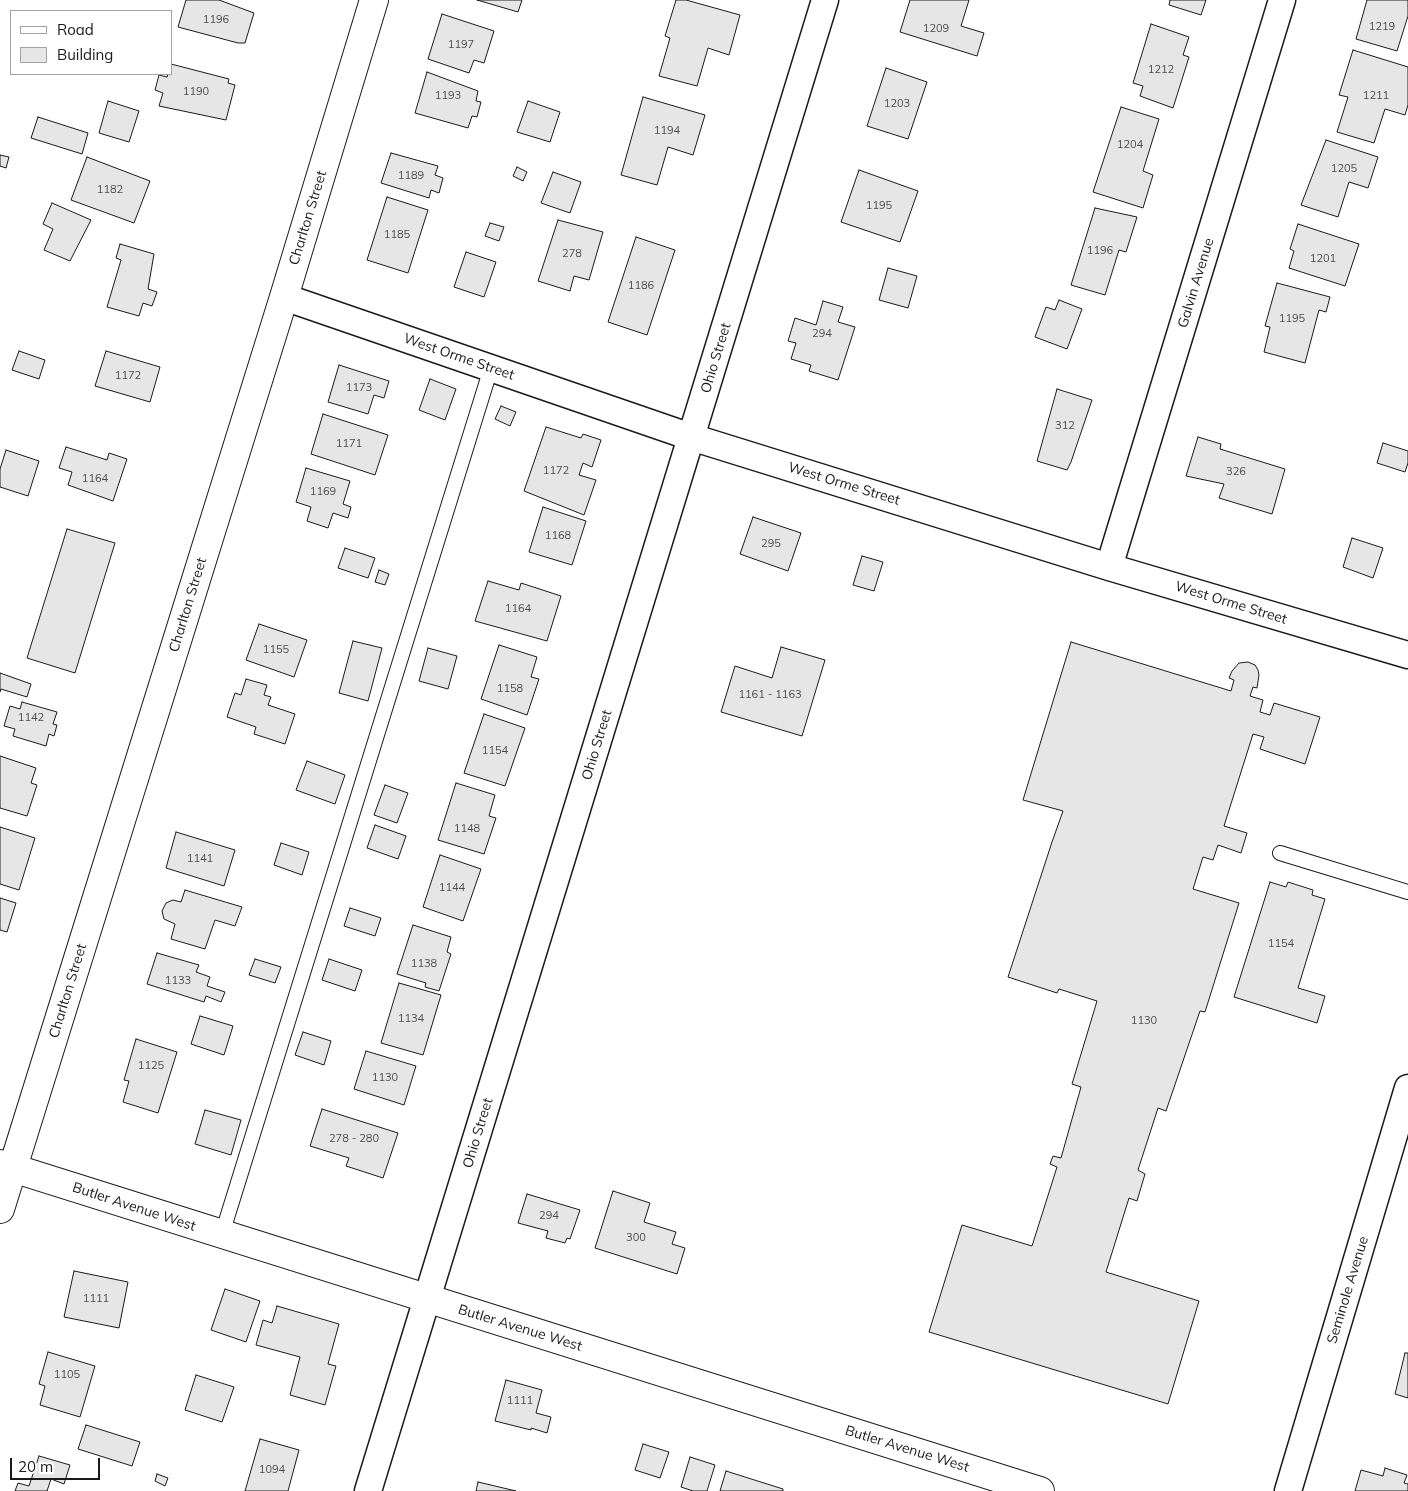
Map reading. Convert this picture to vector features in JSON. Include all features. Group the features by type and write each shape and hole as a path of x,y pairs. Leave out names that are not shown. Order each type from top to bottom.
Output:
{"street":[{"name":"Charlton Street","path":"0,1209 6,1166 284,297 374,0"},
{"name":"Ohio Street","path":"368,1491 825,0"},
{"name":"Galvin Avenue","path":"1109,567 1282,0"},
{"name":"West Orme Street","path":"284,297 691,437 1109,567 1408,655"},
{"name":"Seminole Avenue","path":"1288,1491 1408,1088"},
{"name":"Butler Avenue West","path":"6,1166 1040,1491"}],"lane":[{"path":"222,1234 491,368"},
{"path":"1280,853 1408,892"}],"building":[{"path":"186,0 219,0 254,13 245,43 238,43 178,27"},
{"path":"477,0 522,0 518,12"},
{"path":"676,0 686,0 740,15 729,55 708,48 697,86 659,76 670,38 665,36"},
{"path":"910,0 969,0 961,26 984,33 977,56 900,32"},
{"path":"1170,0 1206,0 1201,15 1169,5"},
{"path":"1367,0 1408,0 1408,16 1397,51 1356,39"},
{"path":"442,14 494,31 484,63 474,60 469,73 428,59"},
{"path":"1151,24 1189,37 1183,55 1189,57 1173,108 1140,96 1143,86 1133,83"},
{"path":"1353,50 1408,67 1408,105 1405,115 1385,109 1374,143 1337,132 1348,97 1339,95"},
{"path":"172,64 229,79 228,83 235,85 226,120 159,106 163,93 155,90 159,75 167,77 168,75 172,75"},
{"path":"886,68 927,82 908,139 867,126"},
{"path":"427,72 478,91 476,101 481,102 477,117 472,116 468,128 415,113"},
{"path":"643,97 705,115 693,155 668,147 657,185 621,175"},
{"path":"108,101 139,111 129,142 99,133"},
{"path":"528,101 560,112 550,142 517,132"},
{"path":"1121,107 1159,119 1143,171 1153,175 1143,208 1093,192"},
{"path":"38,117 88,133 82,154 31,138"},
{"path":"1326,140 1378,157 1368,188 1349,182 1338,217 1301,205"},
{"path":"391,153 438,166 435,175 443,178 439,193 431,190 429,198 381,183"},
{"path":"0,155 9,157 6,168 0,166"},
{"path":"87,157 150,181 134,223 71,200"},
{"path":"517,167 527,172 523,181 513,176"},
{"path":"859,170 918,191 900,242 841,222"},
{"path":"553,172 581,182 570,213 541,203"},
{"path":"387,197 428,210 408,273 367,260"},
{"path":"52,203 91,220 70,261 44,250 53,229 43,224"},
{"path":"1095,208 1137,217 1126,252 1119,250 1105,295 1071,285"},
{"path":"558,220 603,232 589,280 574,276 570,291 538,281"},
{"path":"490,223 504,227 499,241 485,236"},
{"path":"1298,224 1359,244 1345,286 1289,268 1294,251 1290,249"},
{"path":"636,237 675,250 647,335 608,322"},
{"path":"120,244 154,254 148,289 157,292 152,306 143,303 139,316 107,307 121,260 116,258"},
{"path":"466,252 496,262 484,297 454,287"},
{"path":"888,268 917,276 908,308 879,300"},
{"path":"1277,283 1330,297 1326,312 1319,310 1305,363 1264,352 1270,327 1265,326"},
{"path":"1059,300 1082,309 1067,349 1035,337 1046,307 1055,310"},
{"path":"823,301 843,307 838,322 855,327 838,380 809,371 811,365 791,359 796,343 788,341 795,318 816,325"},
{"path":"19,351 45,360 39,379 12,370"},
{"path":"106,351 160,367 150,402 95,386"},
{"path":"339,365 389,381 384,398 374,395 368,414 328,402"},
{"path":"430,379 456,389 445,420 419,410"},
{"path":"1057,389 1092,400 1067,470 1037,461"},
{"path":"501,406 516,412 510,426 495,419"},
{"path":"323,414 388,435 375,475 311,454"},
{"path":"546,427 581,438 583,434 601,440 592,467 583,463 579,475 596,480 584,515 524,491"},
{"path":"1198,437 1221,444 1220,449 1285,469 1272,514 1219,498 1224,484 1186,476"},
{"path":"1383,443 1408,451 1408,463 1405,472 1377,463"},
{"path":"66,447 107,460 109,453 127,459 113,501 68,485 72,472 59,468"},
{"path":"6,450 39,461 28,496 0,487 0,469"},
{"path":"306,468 350,481 343,504 351,507 348,518 333,513 328,528 307,521 311,507 296,502"},
{"path":"543,507 586,521 572,565 529,552"},
{"path":"753,517 801,533 788,571 740,554"},
{"path":"67,529 115,543 75,673 27,658"},
{"path":"1352,538 1383,548 1373,578 1343,567"},
{"path":"345,548 375,558 368,578 338,568"},
{"path":"862,556 883,562 874,591 853,585"},
{"path":"379,570 389,574 385,585 375,582"},
{"path":"488,581 519,590 521,583 561,596 547,641 475,621"},
{"path":"259,624 307,640 294,677 246,660"},
{"path":"353,641 382,648 368,701 339,693"},
{"path":"1071,642 1231,691 1234,680 1229,678 1232,671 1239,663 1248,662 1255,665 1258,670 1257,688 1253,687 1250,696 1263,700 1260,712 1270,715 1274,703 1320,717 1305,764 1260,749 1264,737 1253,734 1224,826 1247,833 1241,853 1218,845 1213,860 1203,857 1193,889 1239,903 1205,1012 1200,1011 1166,1111 1158,1108 1138,1170 1145,1174 1137,1201 1129,1198 1106,1272 1199,1301 1168,1404 929,1332 962,1225 1032,1246 1057,1167 1050,1164 1053,1156 1061,1158 1081,1087 1072,1084 1097,1001 1059,989 1057,993 1008,977 1063,811 1023,800"},
{"path":"499,645 537,657 531,677 539,679 527,715 481,699"},
{"path":"781,647 825,660 802,736 721,712 735,666 772,678"},
{"path":"428,648 457,656 448,689 419,681"},
{"path":"0,673 31,684 27,697 1,689 0,692"},
{"path":"246,679 267,685 264,695 271,697 268,705 295,714 285,744 254,734 256,727 227,717 235,693 241,695"},
{"path":"22,702 57,712 53,724 57,725 54,736 49,734 46,746 13,736 15,729 4,726 10,706 20,709"},
{"path":"484,714 525,728 505,786 464,773"},
{"path":"0,756 36,768 31,783 37,785 27,816 0,808"},
{"path":"307,761 345,775 335,804 296,790"},
{"path":"456,783 495,795 489,816 496,818 484,854 438,840"},
{"path":"385,785 408,793 397,823 374,815"},
{"path":"375,825 406,836 398,859 367,848"},
{"path":"0,827 35,838 19,890 0,884"},
{"path":"176,832 235,850 224,886 166,868"},
{"path":"281,843 309,852 302,875 274,865"},
{"path":"440,855 481,869 463,921 423,907"},
{"path":"1270,882 1286,887 1288,882 1313,890 1312,895 1325,899 1298,988 1325,996 1317,1023 1234,997"},
{"path":"185,890 242,907 235,926 215,920 205,949 171,939 175,924 164,919 162,911 166,903 173,900 181,902"},
{"path":"0,898 16,903 7,932 0,930"},
{"path":"350,908 381,918 375,936 344,926"},
{"path":"413,925 451,937 447,952 451,954 439,991 425,987 426,983 397,974"},
{"path":"157,953 199,965 196,972 210,977 207,986 225,992 221,1002 206,996 204,1002 147,984"},
{"path":"255,959 281,967 275,983 249,975"},
{"path":"329,959 362,970 355,991 322,980"},
{"path":"399,983 441,995 423,1055 381,1043"},
{"path":"200,1016 233,1026 224,1055 191,1044"},
{"path":"303,1032 331,1041 324,1065 295,1055"},
{"path":"136,1039 177,1052 158,1113 123,1102 129,1081 124,1080"},
{"path":"366,1051 416,1066 404,1105 354,1089"},
{"path":"322,1109 398,1133 383,1178 346,1166 349,1158 310,1146"},
{"path":"205,1110 241,1120 231,1155 195,1144"},
{"path":"613,1191 650,1203 644,1222 676,1232 672,1244 685,1248 677,1274 595,1248"},
{"path":"527,1194 580,1210 570,1239 567,1238 565,1243 546,1238 548,1231 518,1223"},
{"path":"74,1271 128,1282 119,1328 64,1317"},
{"path":"225,1289 260,1301 246,1342 211,1330"},
{"path":"277,1306 339,1324 328,1364 336,1366 325,1405 290,1395 300,1357 256,1345 263,1320 272,1323"},
{"path":"48,1352 95,1366 80,1417 40,1405 45,1386 39,1384"},
{"path":"1405,1353 1408,1353 1408,1398 1395,1394"},
{"path":"196,1375 234,1387 222,1422 185,1410"},
{"path":"506,1380 542,1390 536,1413 551,1417 547,1433 495,1421"},
{"path":"86,1425 140,1442 132,1466 78,1449"},
{"path":"260,1439 299,1450 288,1491 245,1491"},
{"path":"643,1444 669,1452 660,1478 635,1470"},
{"path":"39,1456 70,1465 64,1484 51,1479 47,1491 15,1491 18,1483 29,1486"},
{"path":"690,1457 715,1465 707,1491 693,1491 681,1487"},
{"path":"1385,1468 1407,1475 1404,1483 1408,1484 1408,1491 1355,1491 1361,1470 1383,1476"},
{"path":"726,1471 783,1489 783,1491 720,1491"},
{"path":"157,1474 168,1478 165,1486 155,1481"},
{"path":"478,1482 516,1491 476,1491"}]}
